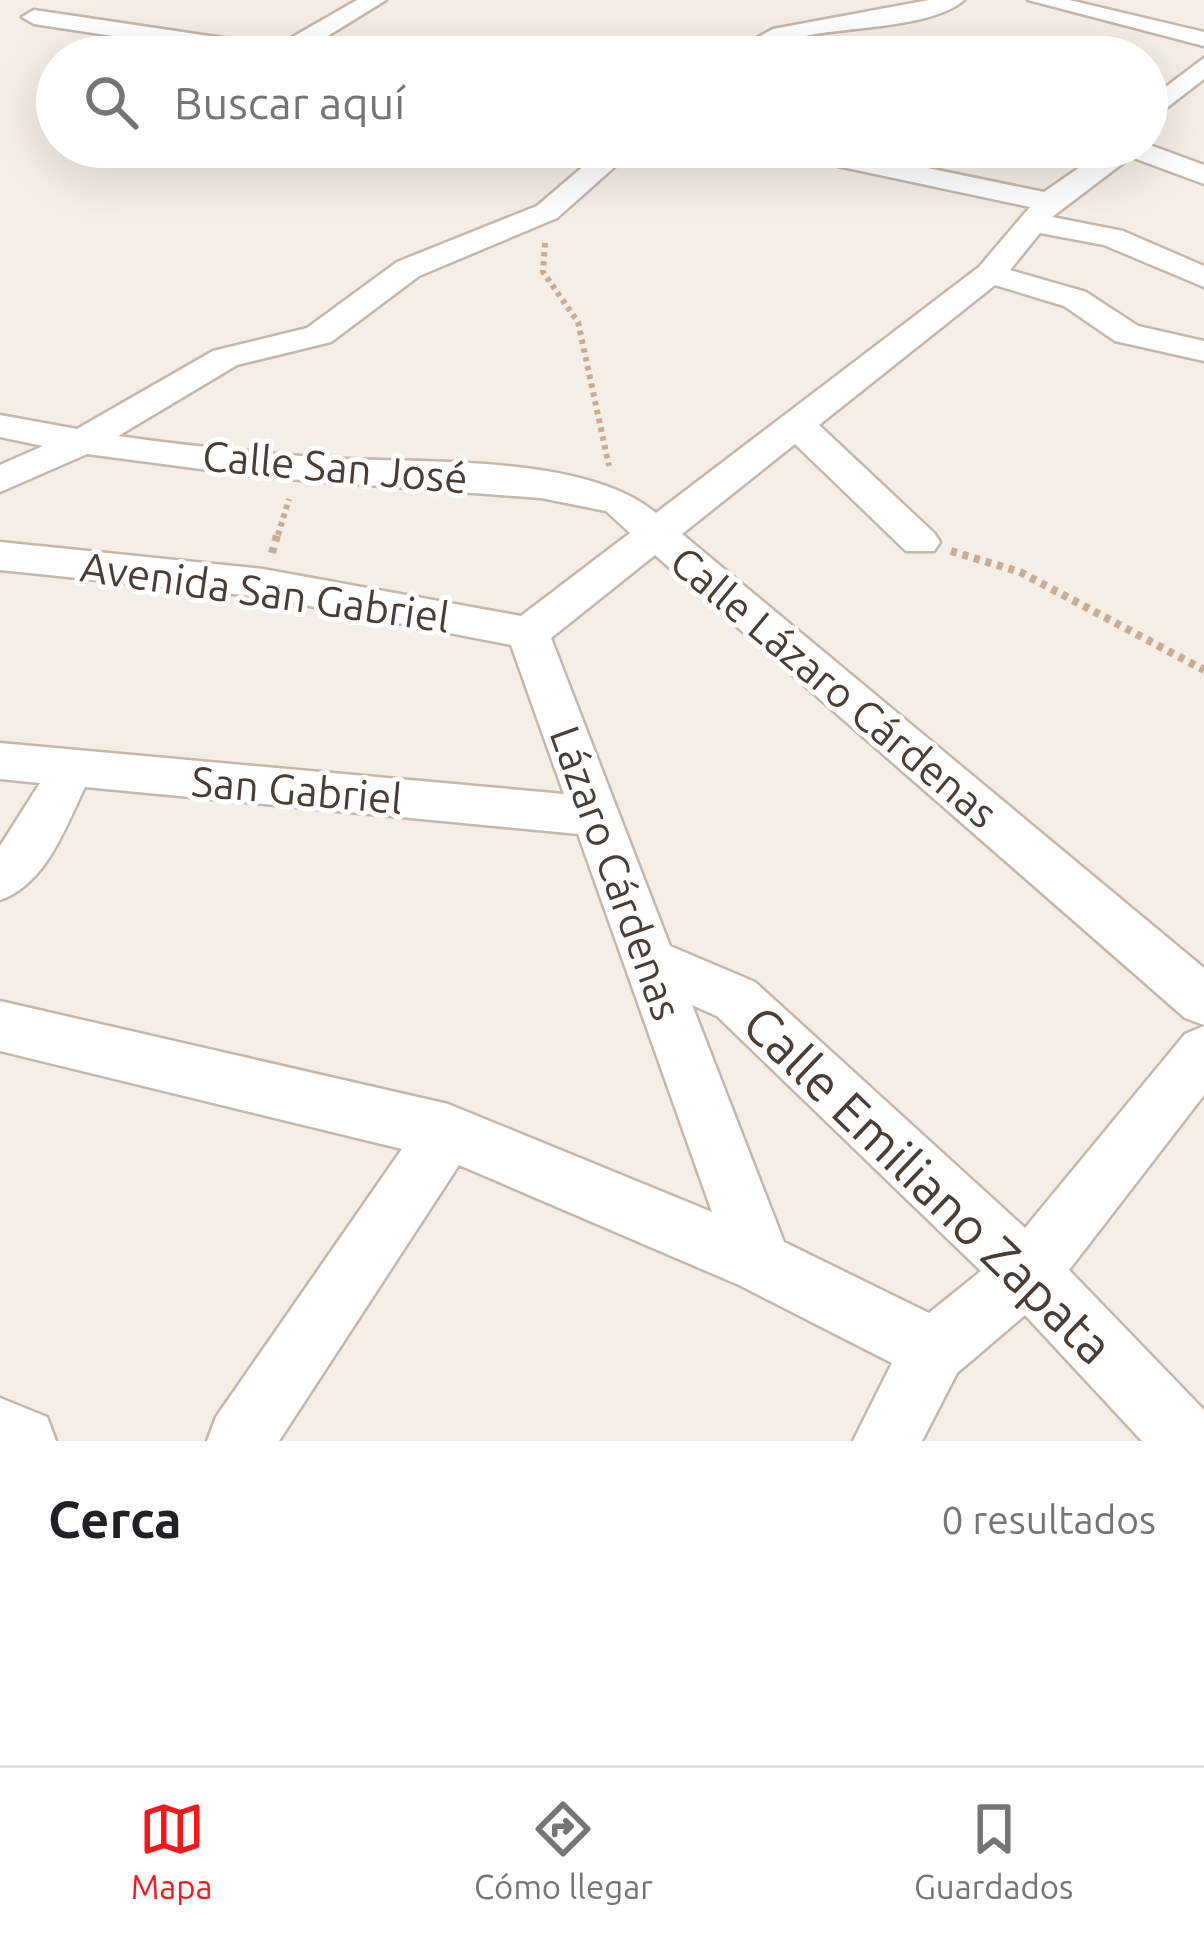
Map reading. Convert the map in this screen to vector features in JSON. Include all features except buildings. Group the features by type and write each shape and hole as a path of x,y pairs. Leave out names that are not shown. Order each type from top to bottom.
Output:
{"street":[{"path":"320,36 374,0"},
{"path":"784,36 882,21 952,0"},
{"path":"1040,0 1204,38"},
{"path":"35,16 167,36"},
{"path":"1192,90 1204,66"},
{"path":"1168,162 1204,175"},
{"path":"0,480 80,443 225,358 319,335 408,269 547,212 598,168"},
{"path":"867,168 1042,213 1112,237 1204,278"},
{"name":"Calle Lázaro Cárdenas","path":"1101,168 1042,213 990,274 657,537 1204,1001"},
{"path":"990,274 1076,299 1127,334 1204,351"},
{"name":"Calle San José","path":"0,426 80,443 298,468 532,482 620,502"},
{"path":"799,426 920,542"},
{"path":"529,633 657,537 620,502"},
{"name":"Avenida San Gabriel","path":"0,556 262,583 529,633"},
{"name":"Lázaro Cárdenas","path":"529,633 761,1263"},
{"name":"San Gabriel","path":"0,761 595,816"},
{"path":"0,879 31,846 70,771"},
{"name":"Calle Emiliano Zapata","path":"646,960 736,1000 1028,1273 1188,1441"},
{"path":"0,1026 448,1132 761,1263 934,1350"},
{"path":"886,1441 934,1350 1028,1273 1204,1052"},
{"path":"240,1441 448,1132"},
{"path":"0,1431 23,1441"}],"path":[{"path":"547,212 543,272 578,322 620,502"},
{"path":"262,583 298,468"},
{"path":"920,542 1020,572 1204,670"}]}
